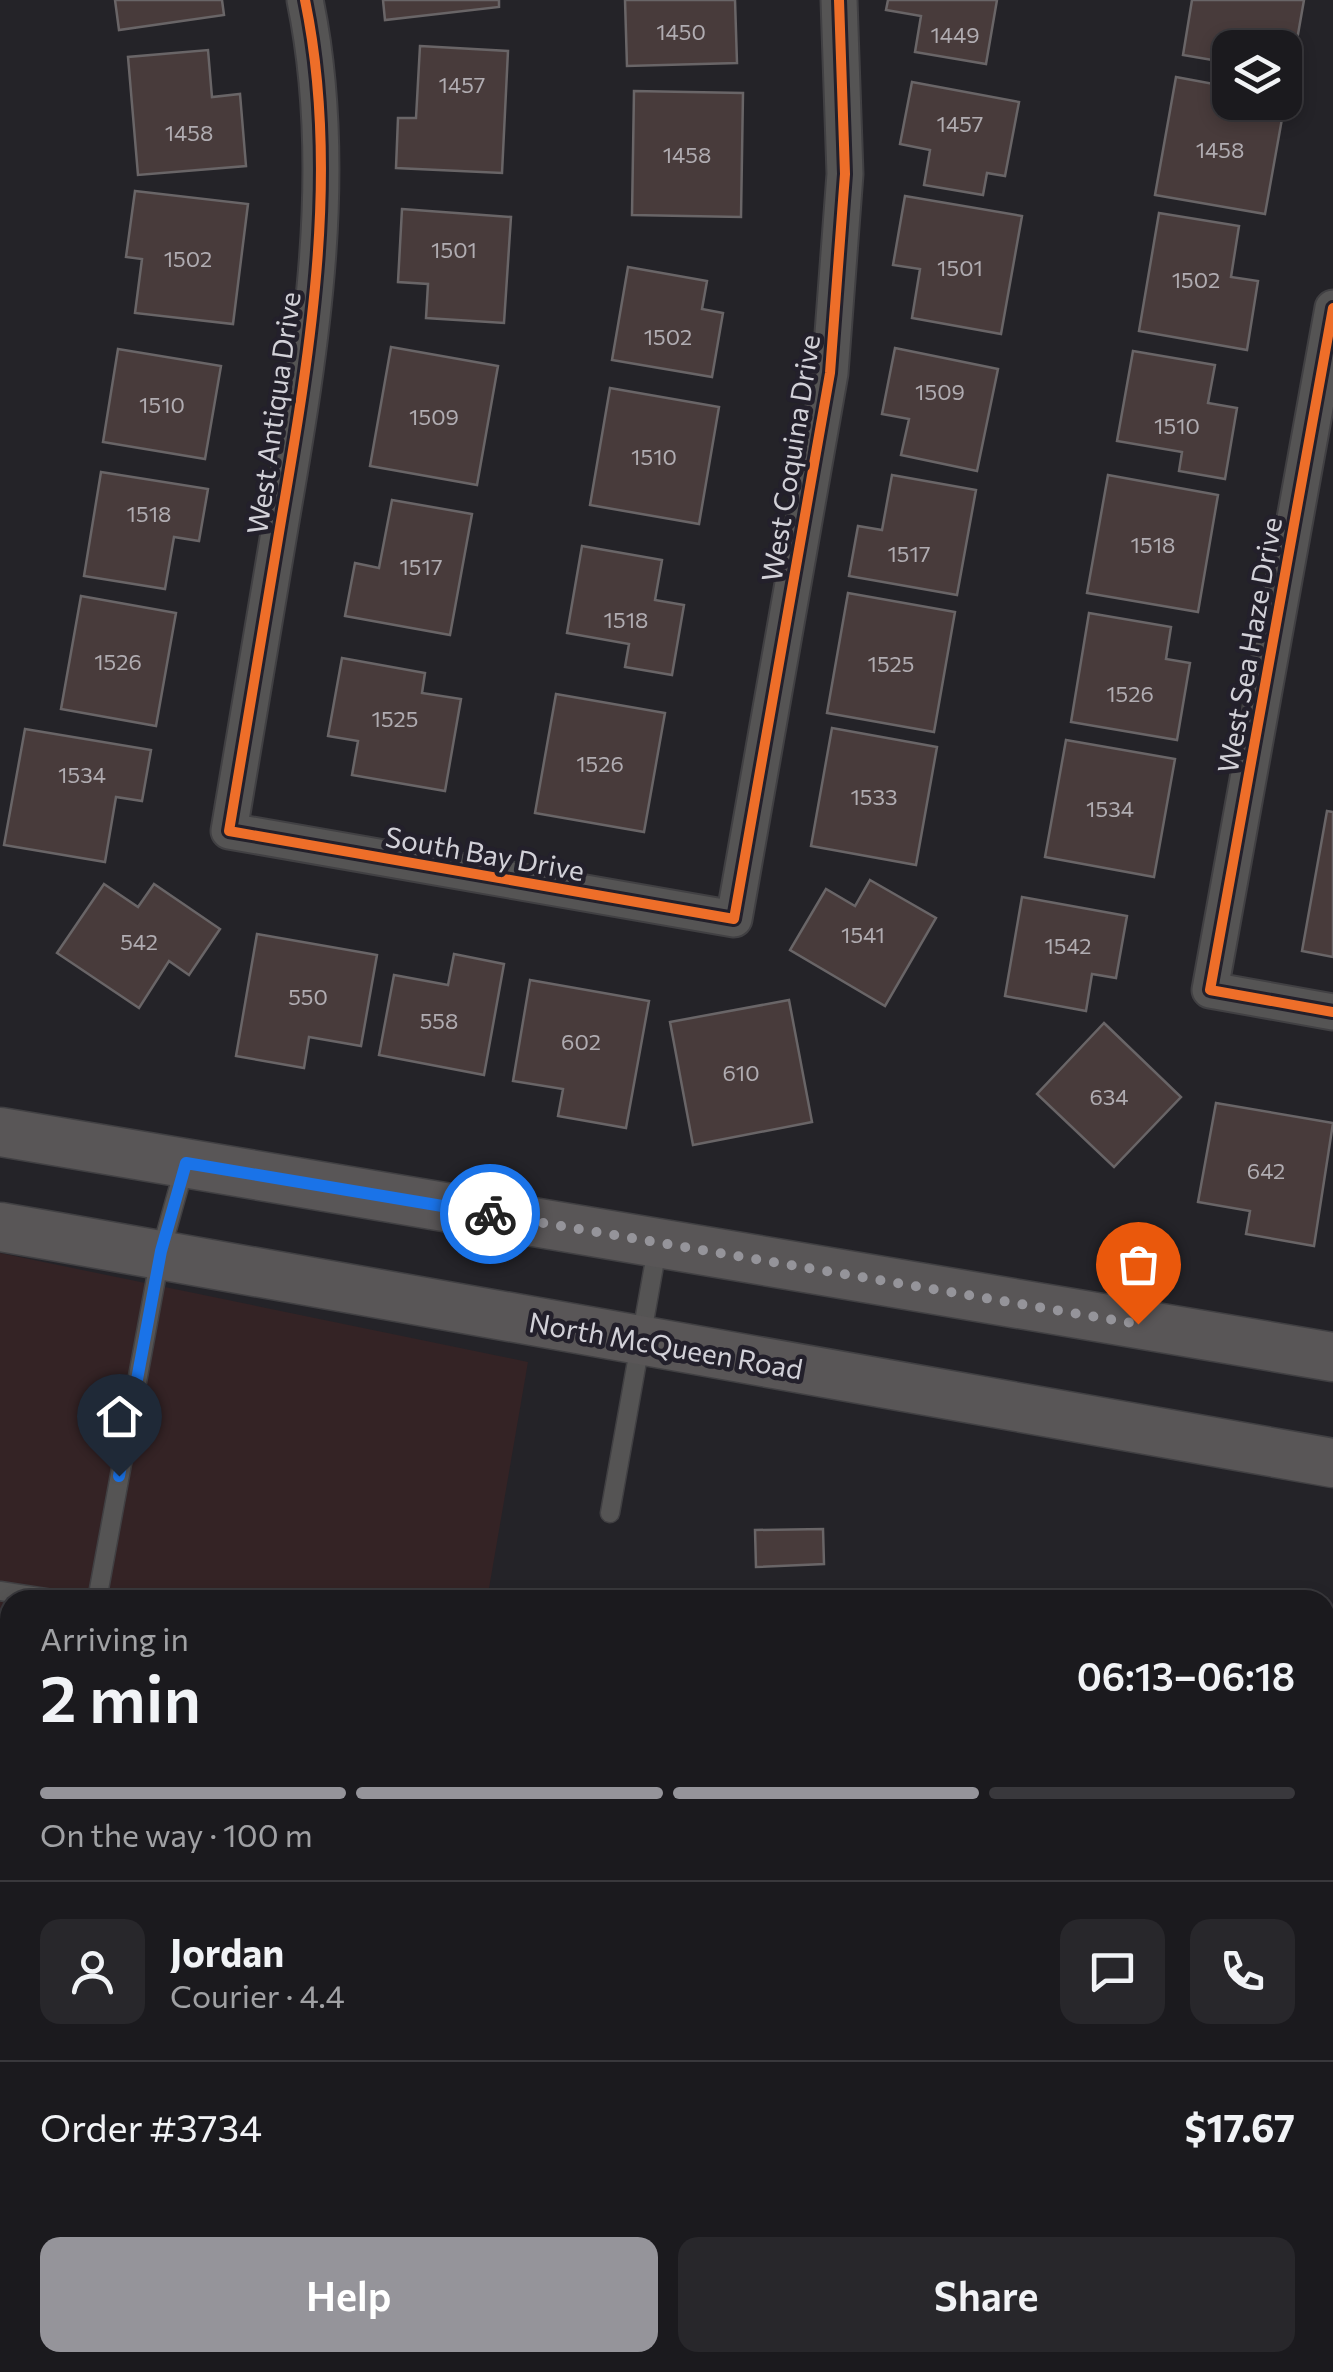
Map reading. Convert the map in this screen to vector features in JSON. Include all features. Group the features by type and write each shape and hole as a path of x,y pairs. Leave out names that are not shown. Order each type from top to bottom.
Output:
{"main road":[{"path":"0,1132 1333,1358"},
{"name":"North McQueen Road","path":"0,1227 161,1251 641,1342 1333,1463"}],"street":[{"name":"West Antiqua Drive","path":"229,831 302,399 320,227 318,64 305,0"},
{"name":"West Coquina Drive","path":"734,919 830,373 845,174 838,0"},
{"name":"West Sea Haze Drive","path":"1333,308 1210,990 1333,1012"},
{"name":"South Bay Drive","path":"229,831 734,919"}],"lane":[{"path":"99,1590 161,1251 186,1163"},
{"path":"610,1512 658,1243"}],"shaded area":[{"path":"0,1253 528,1362 489,1590 0,1590"}],"building":[{"path":"115,0 222,0 224,15 119,30"},
{"path":"383,0 499,0 499,7 385,20"},
{"path":"625,0 735,0 737,63 627,66"},
{"path":"888,0 997,0 986,64 915,52 921,16 886,10"},
{"path":"1192,0 1304,0 1299,30 1212,30 1212,60 1183,55"},
{"path":"420,46 508,51 502,173 396,168 398,118 416,118"},
{"path":"208,50 212,97 240,94 246,166 138,175 128,57"},
{"path":"1176,77 1212,84 1212,120 1282,120 1265,214 1155,195"},
{"path":"912,82 1019,102 1005,176 987,173 983,195 924,185 930,150 900,144"},
{"path":"634,91 743,93 741,217 632,215"},
{"path":"135,191 248,204 233,324 135,313 142,259 126,257"},
{"path":"905,196 1022,216 1001,334 912,318 920,269 893,265"},
{"path":"402,209 511,217 504,323 426,318 428,284 398,282"},
{"path":"1159,213 1239,226 1231,277 1258,281 1247,350 1139,331"},
{"path":"628,267 707,281 702,309 723,313 712,377 612,360"},
{"path":"391,347 498,366 477,485 370,466"},
{"path":"895,348 998,369 977,471 901,455 909,419 882,414"},
{"path":"118,349 221,366 205,459 103,442"},
{"path":"1133,351 1215,365 1208,403 1237,408 1225,479 1179,471 1182,452 1117,441"},
{"path":"610,388 719,407 699,524 590,505"},
{"path":"101,472 208,489 199,541 174,537 165,589 84,576"},
{"path":"892,475 976,490 957,595 849,576 858,526 882,530"},
{"path":"1108,475 1218,495 1198,612 1087,593"},
{"path":"392,500 472,514 450,635 345,616 355,563 379,568"},
{"path":"582,546 662,560 655,600 684,605 672,675 625,667 629,644 567,633"},
{"path":"848,593 955,612 934,732 827,713"},
{"path":"81,596 176,613 156,726 61,709"},
{"path":"1089,613 1171,627 1166,659 1190,663 1177,740 1071,722"},
{"path":"342,658 425,673 422,693 461,699 445,791 352,775 358,741 328,736"},
{"path":"556,694 665,713 644,832 535,813"},
{"path":"832,728 937,747 916,865 811,846"},
{"path":"25,729 151,750 142,801 116,797 105,862 4,845"},
{"path":"1066,740 1175,759 1154,877 1045,857"},
{"path":"1327,811 1333,812 1333,957 1302,951"},
{"path":"870,880 936,918 885,1006 790,950 826,889 855,906"},
{"path":"104,884 138,907 154,884 220,929 189,975 169,961 139,1008 57,953"},
{"path":"1022,897 1127,916 1116,978 1092,974 1086,1011 1005,996"},
{"path":"257,934 377,955 361,1046 309,1037 304,1068 236,1056"},
{"path":"454,954 504,964 484,1075 379,1055 394,975 448,985"},
{"path":"530,980 649,1001 626,1128 558,1116 563,1089 513,1081"},
{"path":"789,1000 812,1122 693,1145 670,1022"},
{"path":"1104,1023 1181,1097 1114,1167 1037,1094"},
{"path":"1216,1103 1333,1123 1314,1246 1246,1234 1250,1211 1198,1202"},
{"path":"823,1529 824,1564 756,1567 755,1530"}],"cycle path":[{"path":"305,0 320,128 318,258 303,387 229,831 734,919 830,373 845,174 839,0"},
{"path":"1333,308 1210,990 1333,1012"}],"way so far":[{"path":"490,1214 1138,1324"}],"route":[{"path":"119,1476 161,1251 186,1163 490,1214"}]}
